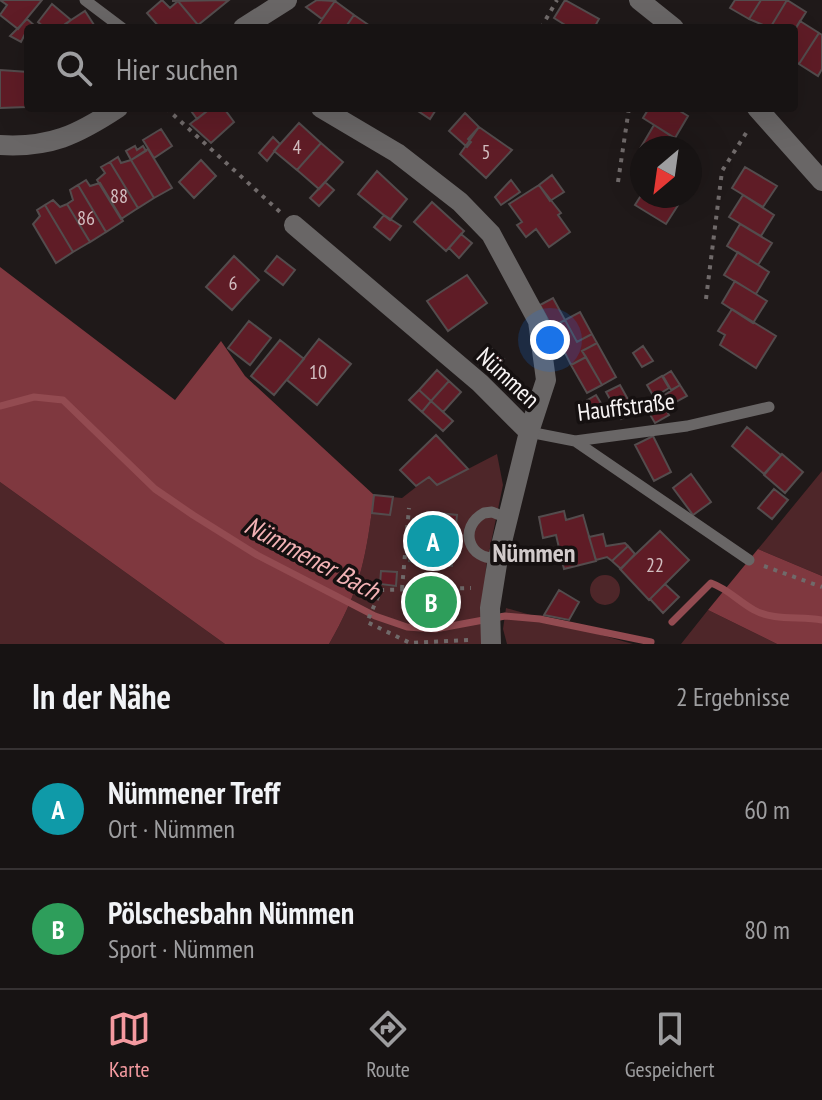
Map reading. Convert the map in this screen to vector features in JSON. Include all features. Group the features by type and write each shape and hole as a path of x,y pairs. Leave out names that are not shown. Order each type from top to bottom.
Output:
{"street":[{"path":"249,24 287,0"},
{"path":"639,0 669,24"},
{"path":"0,145 33,147 78,134 112,112"},
{"name":"Hauffstraße","path":"327,112 431,177 491,234 518,278 538,321 544,344 546,380 529,432"},
{"path":"761,112 822,181"},
{"name":"Nümmen","path":"294,225 480,383 529,432 498,558 490,608 490,637"}],"lane":[{"path":"85,0 117,24"},
{"name":"Hauffstraße","path":"529,432 575,441 687,426 769,407"},
{"path":"575,441 749,560"},
{"path":"498,558 482,557 476,553 468,539 469,530 484,513 507,518"}],"path":[{"path":"543,24 557,0"},
{"path":"170,112 294,225"},
{"path":"618,182 628,112"},
{"path":"706,299 722,171 758,112"},
{"path":"402,590 409,508"},
{"path":"749,560 822,587"},
{"path":"490,637 410,643 367,622 381,590 493,587"}],"shaded area":[{"path":"0,267 175,400 221,341 245,376 374,495 368,537 355,589 329,644 225,644 0,482"},
{"path":"497,454 503,485 486,567 483,644 329,644 355,589 368,537 374,495 402,498 429,477 437,485"},
{"path":"822,471 822,576 758,549"},
{"path":"0,482 225,644 0,644"},
{"path":"758,549 822,576 822,644 777,644 708,610"},
{"path":"605,575 616,579 620,590 616,601 605,605 594,601 590,590 594,579"},
{"path":"506,608 633,644 507,644 503,629"},
{"path":"708,610 777,644 681,644"}],"building":[{"path":"0,0 42,0 18,29 0,15 7,5"},
{"path":"162,0 170,8 178,1 197,24 157,24 147,13"},
{"path":"229,0 199,24 178,1 172,1"},
{"path":"317,0 335,1 322,19 306,7"},
{"path":"565,0 599,19 596,24 564,24 554,18"},
{"path":"735,0 761,0 749,19 730,8"},
{"path":"761,0 787,0 772,24 761,24 749,19"},
{"path":"787,0 806,12 798,25 772,24"},
{"path":"335,1 354,15 348,24 319,24"},
{"path":"52,4 71,20 66,24 38,22"},
{"path":"85,11 93,24 65,24"},
{"path":"354,15 367,24 348,24"},
{"path":"27,19 33,24 24,24 21,42 10,36"},
{"path":"800,21 819,33 799,64 798,63"},
{"path":"819,33 822,35 822,69 818,76 799,64"},
{"path":"0,70 24,72 24,107 0,108"},
{"path":"192,112 206,112 197,119"},
{"path":"206,112 227,112 234,122 211,143 190,124"},
{"path":"420,112 434,112 430,119"},
{"path":"647,112 682,112 688,116 676,136 643,118"},
{"path":"465,113 479,127 468,139 471,142 467,147 449,131"},
{"path":"299,123 321,143 297,170 274,151"},
{"path":"654,125 671,136 648,136"},
{"path":"479,127 512,150 486,178 460,154"},
{"path":"161,129 172,146 154,158 143,140"},
{"path":"273,137 280,144 267,161 259,153"},
{"path":"321,143 343,162 319,189 297,170"},
{"path":"135,146 137,150 143,146 146,151 131,160 126,151"},
{"path":"148,149 172,188 154,198 131,160"},
{"path":"118,157 121,163 131,160 154,198 138,208 110,162"},
{"path":"201,160 216,176 194,198 179,182"},
{"path":"110,162 138,208 121,219 97,180 105,173 101,167"},
{"path":"745,167 777,186 763,207 732,188"},
{"path":"377,171 407,199 390,220 358,194"},
{"path":"552,175 564,192 550,201 539,185"},
{"path":"86,180 90,186 100,183 123,221 106,232 78,185"},
{"path":"511,180 520,192 501,205 495,197"},
{"path":"325,182 334,190 319,206 310,198"},
{"path":"78,185 106,232 90,242 67,204 73,200 70,190"},
{"path":"539,185 561,213 558,215 570,232 549,247 536,229 526,237 517,225 522,222 509,204"},
{"path":"743,195 774,215 761,236 729,217"},
{"path":"53,200 60,207 67,204 90,242 73,252 45,205"},
{"path":"432,202 464,231 446,251 414,222"},
{"path":"45,205 73,252 56,263 33,224 40,216 37,210"},
{"path":"640,208 676,208 666,224"},
{"path":"384,215 401,226 390,240 374,227"},
{"path":"740,224 772,243 758,265 727,246"},
{"path":"461,234 472,243 459,258 449,248"},
{"path":"738,252 769,272 756,294 724,275"},
{"path":"234,256 259,280 232,310 206,287"},
{"path":"277,256 295,270 283,285 265,271"},
{"path":"467,275 487,303 448,331 427,301"},
{"path":"735,281 767,301 753,323 722,303"},
{"path":"553,298 565,320 552,327 540,305"},
{"path":"732,309 776,336 756,368 720,345 725,335 718,331"},
{"path":"580,312 592,334 577,342 565,320"},
{"path":"565,320 577,342 592,334 597,343 582,351 586,357 571,365 552,327"},
{"path":"249,321 271,338 250,365 228,348"},
{"path":"319,339 351,364 317,405 287,380"},
{"path":"280,340 304,359 274,395 251,376"},
{"path":"597,343 616,377 602,385 582,351"},
{"path":"643,346 653,361 642,367 633,353"},
{"path":"489,347 504,359 494,373 478,361"},
{"path":"586,357 602,385 587,393 571,365"},
{"path":"437,370 449,381 431,401 419,390"},
{"path":"671,371 680,385 671,390 663,376"},
{"path":"662,376 669,388 654,397 647,385"},
{"path":"449,381 461,392 443,412 431,401"},
{"path":"620,385 635,412 621,419 606,392"},
{"path":"680,385 687,396 665,408 660,398"},
{"path":"419,390 431,401 422,412 409,400"},
{"path":"596,395 605,410 587,420 579,405"},
{"path":"660,398 669,415 655,423 645,406"},
{"path":"431,401 453,421 443,431 422,412"},
{"path":"747,427 781,455 764,474 732,446"},
{"path":"436,435 468,469 437,485 429,477 416,486 400,470"},
{"path":"653,436 671,472 654,481 635,445"},
{"path":"782,454 803,472 785,493 764,475"},
{"path":"691,474 711,502 693,515 673,488"},
{"path":"774,489 788,500 772,519 758,508"},
{"path":"374,495 393,497 390,515 372,513"},
{"path":"564,511 566,520 583,515 596,561 564,569 556,535 543,538 539,517"},
{"path":"429,512 457,515 452,566 409,561 413,519 428,521"},
{"path":"660,531 689,560 649,600 620,569"},
{"path":"603,534 606,546 625,543 628,546 612,561 607,557 596,560 589,537"},
{"path":"628,546 635,554 621,569 612,561"},
{"path":"381,571 397,572 396,586 380,584"},
{"path":"665,584 679,597 663,613 650,599"},
{"path":"559,590 579,602 569,620 544,615"}],"waterway":[{"name":"Nümmener Bach","path":"0,406 34,397 63,400 155,489 257,555 375,616 407,627 435,629 505,616 540,619 651,642"},
{"name":"Nümmener Bach","path":"672,622 711,583 762,613 822,620"}],"place":[{"name":"Nümmener Treff","path":"433,541"},
{"name":"Pölschesbahn Nümmen","path":"431,602"}],"district":[{"name":"Nümmen","path":"534,553"}]}
